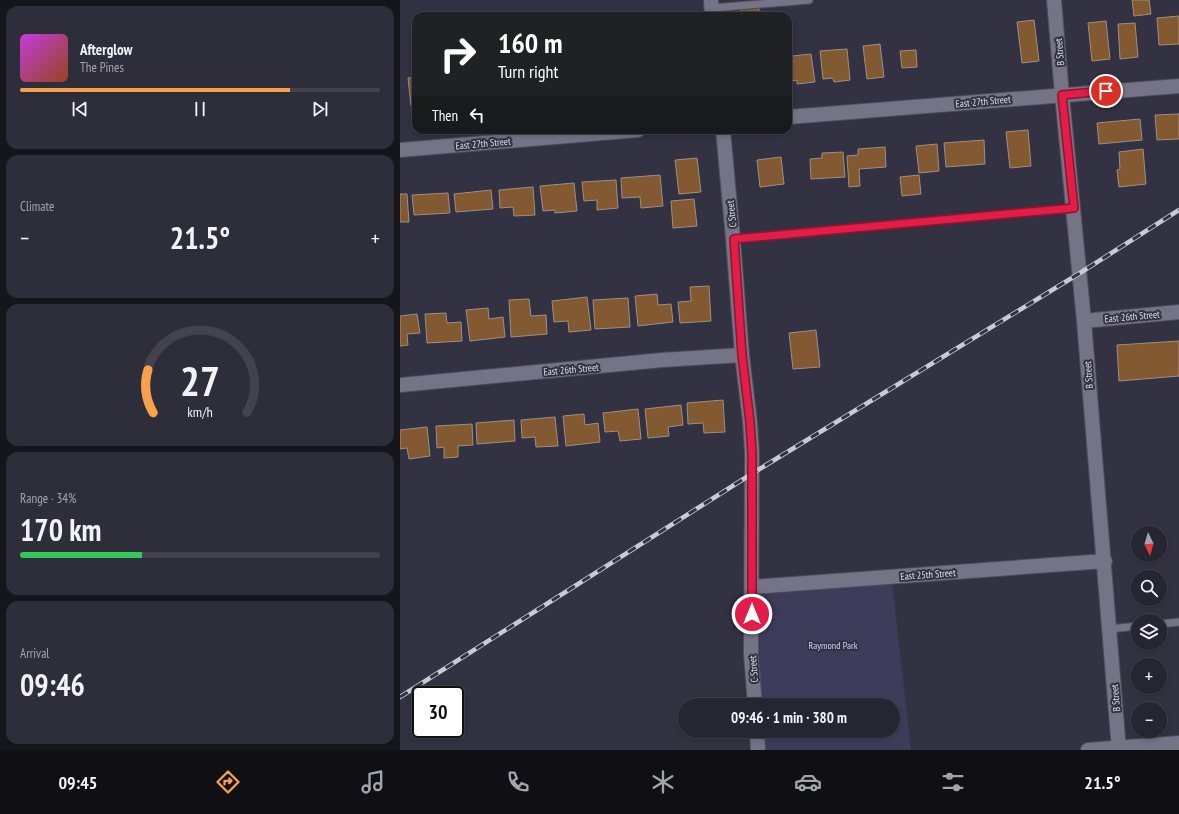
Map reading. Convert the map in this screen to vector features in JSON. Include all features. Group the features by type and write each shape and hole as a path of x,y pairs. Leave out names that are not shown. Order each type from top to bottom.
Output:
{"street":[{"name":"B Street","path":"1054,0 1105,561 1119,749"},
{"name":"East 27th Street","path":"792,117 1179,86"},
{"name":"East 27th Street","path":"400,150 590,134"},
{"name":"C Street","path":"723,134 734,239 742,355 752,453 751,655 754,698"},
{"name":"East 26th Street","path":"1084,321 1179,312"},
{"name":"East 26th Street","path":"400,385 662,360 742,355"},
{"name":"East 25th Street","path":"752,587 1105,561"},
{"path":"757,738 758,750"},
{"path":"1088,750 1179,744"}],"lane":[{"path":"712,8 809,0"},
{"path":"734,239 1074,208"},
{"path":"1167,623 1179,622"},
{"path":"1110,629 1131,627"}],"green space":[{"name":"Raymond Park","path":"892,581 911,750 763,750 762,738 900,738 900,698 761,698 757,590"}],"building":[{"path":"1132,0 1149,0 1151,14 1134,16"},
{"path":"758,5 759,12 742,12 741,8"},
{"path":"1179,16 1179,44 1159,45 1157,18"},
{"path":"1034,20 1039,61 1022,63 1017,22"},
{"path":"1106,21 1110,59 1092,61 1088,23"},
{"path":"1135,23 1138,57 1120,59 1118,24"},
{"path":"880,44 884,77 867,79 863,46"},
{"path":"847,49 850,80 834,82 833,78 823,79 820,51"},
{"path":"916,50 917,67 902,68 900,51"},
{"path":"811,54 815,82 797,84 797,80 792,81 792,56"},
{"path":"408,78 412,78 411,106"},
{"path":"1179,114 1179,139 1157,140 1155,115"},
{"path":"1140,119 1142,140 1099,144 1097,123"},
{"path":"1028,130 1031,166 1010,168 1006,132"},
{"path":"984,140 985,164 946,167 944,143"},
{"path":"937,144 939,171 919,173 916,146"},
{"path":"885,147 886,167 859,169 860,186 849,187 847,156 858,155 858,149"},
{"path":"1143,149 1146,184 1119,187 1117,170 1120,169 1119,152"},
{"path":"843,152 845,177 811,179 810,159 822,158 822,153"},
{"path":"781,157 784,184 760,187 757,160"},
{"path":"697,158 701,192 679,194 675,160"},
{"path":"660,175 663,206 641,208 640,197 622,198 621,178"},
{"path":"919,175 921,194 902,196 900,177"},
{"path":"616,180 618,208 597,210 597,200 584,201 582,182"},
{"path":"574,183 577,211 555,213 555,210 543,211 540,186"},
{"path":"533,187 535,215 514,216 513,207 500,208 499,190"},
{"path":"491,190 493,209 456,212 454,194"},
{"path":"448,193 450,213 414,215 412,195"},
{"path":"400,194 407,194 409,222 400,222"},
{"path":"694,199 697,226 673,228 671,201"},
{"path":"709,286 711,321 680,323 678,302 691,301 690,287"},
{"path":"657,294 658,305 671,304 673,322 638,326 635,296"},
{"path":"587,297 591,330 569,332 568,321 554,322 552,301"},
{"path":"628,298 630,327 595,329 593,300"},
{"path":"529,299 531,316 546,315 547,334 511,337 509,300"},
{"path":"488,308 489,319 503,317 505,337 470,341 466,310"},
{"path":"446,313 447,323 461,322 462,341 427,343 425,314"},
{"path":"417,314 420,333 407,334 408,345 400,346 400,316"},
{"path":"816,330 820,367 793,369 789,333"},
{"path":"1179,341 1179,376 1119,381 1117,345"},
{"path":"723,400 725,432 704,433 703,423 688,424 687,403"},
{"path":"681,405 683,425 668,427 669,436 648,438 645,409"},
{"path":"638,409 641,439 620,441 618,431 605,432 603,413"},
{"path":"584,414 585,425 598,423 600,442 566,446 563,416"},
{"path":"555,417 558,446 536,447 535,437 522,438 521,420"},
{"path":"514,420 515,441 477,444 476,423"},
{"path":"472,424 473,445 458,446 458,457 444,458 444,447 437,448 436,426"},
{"path":"427,427 430,456 409,459 407,448 400,449 400,430"}],"railway":[{"path":"400,697 753,473 1080,273 1179,210"}],"route":[{"path":"752,614 752,453 742,355 734,239 1074,208 1062,95 1106,91"}]}
